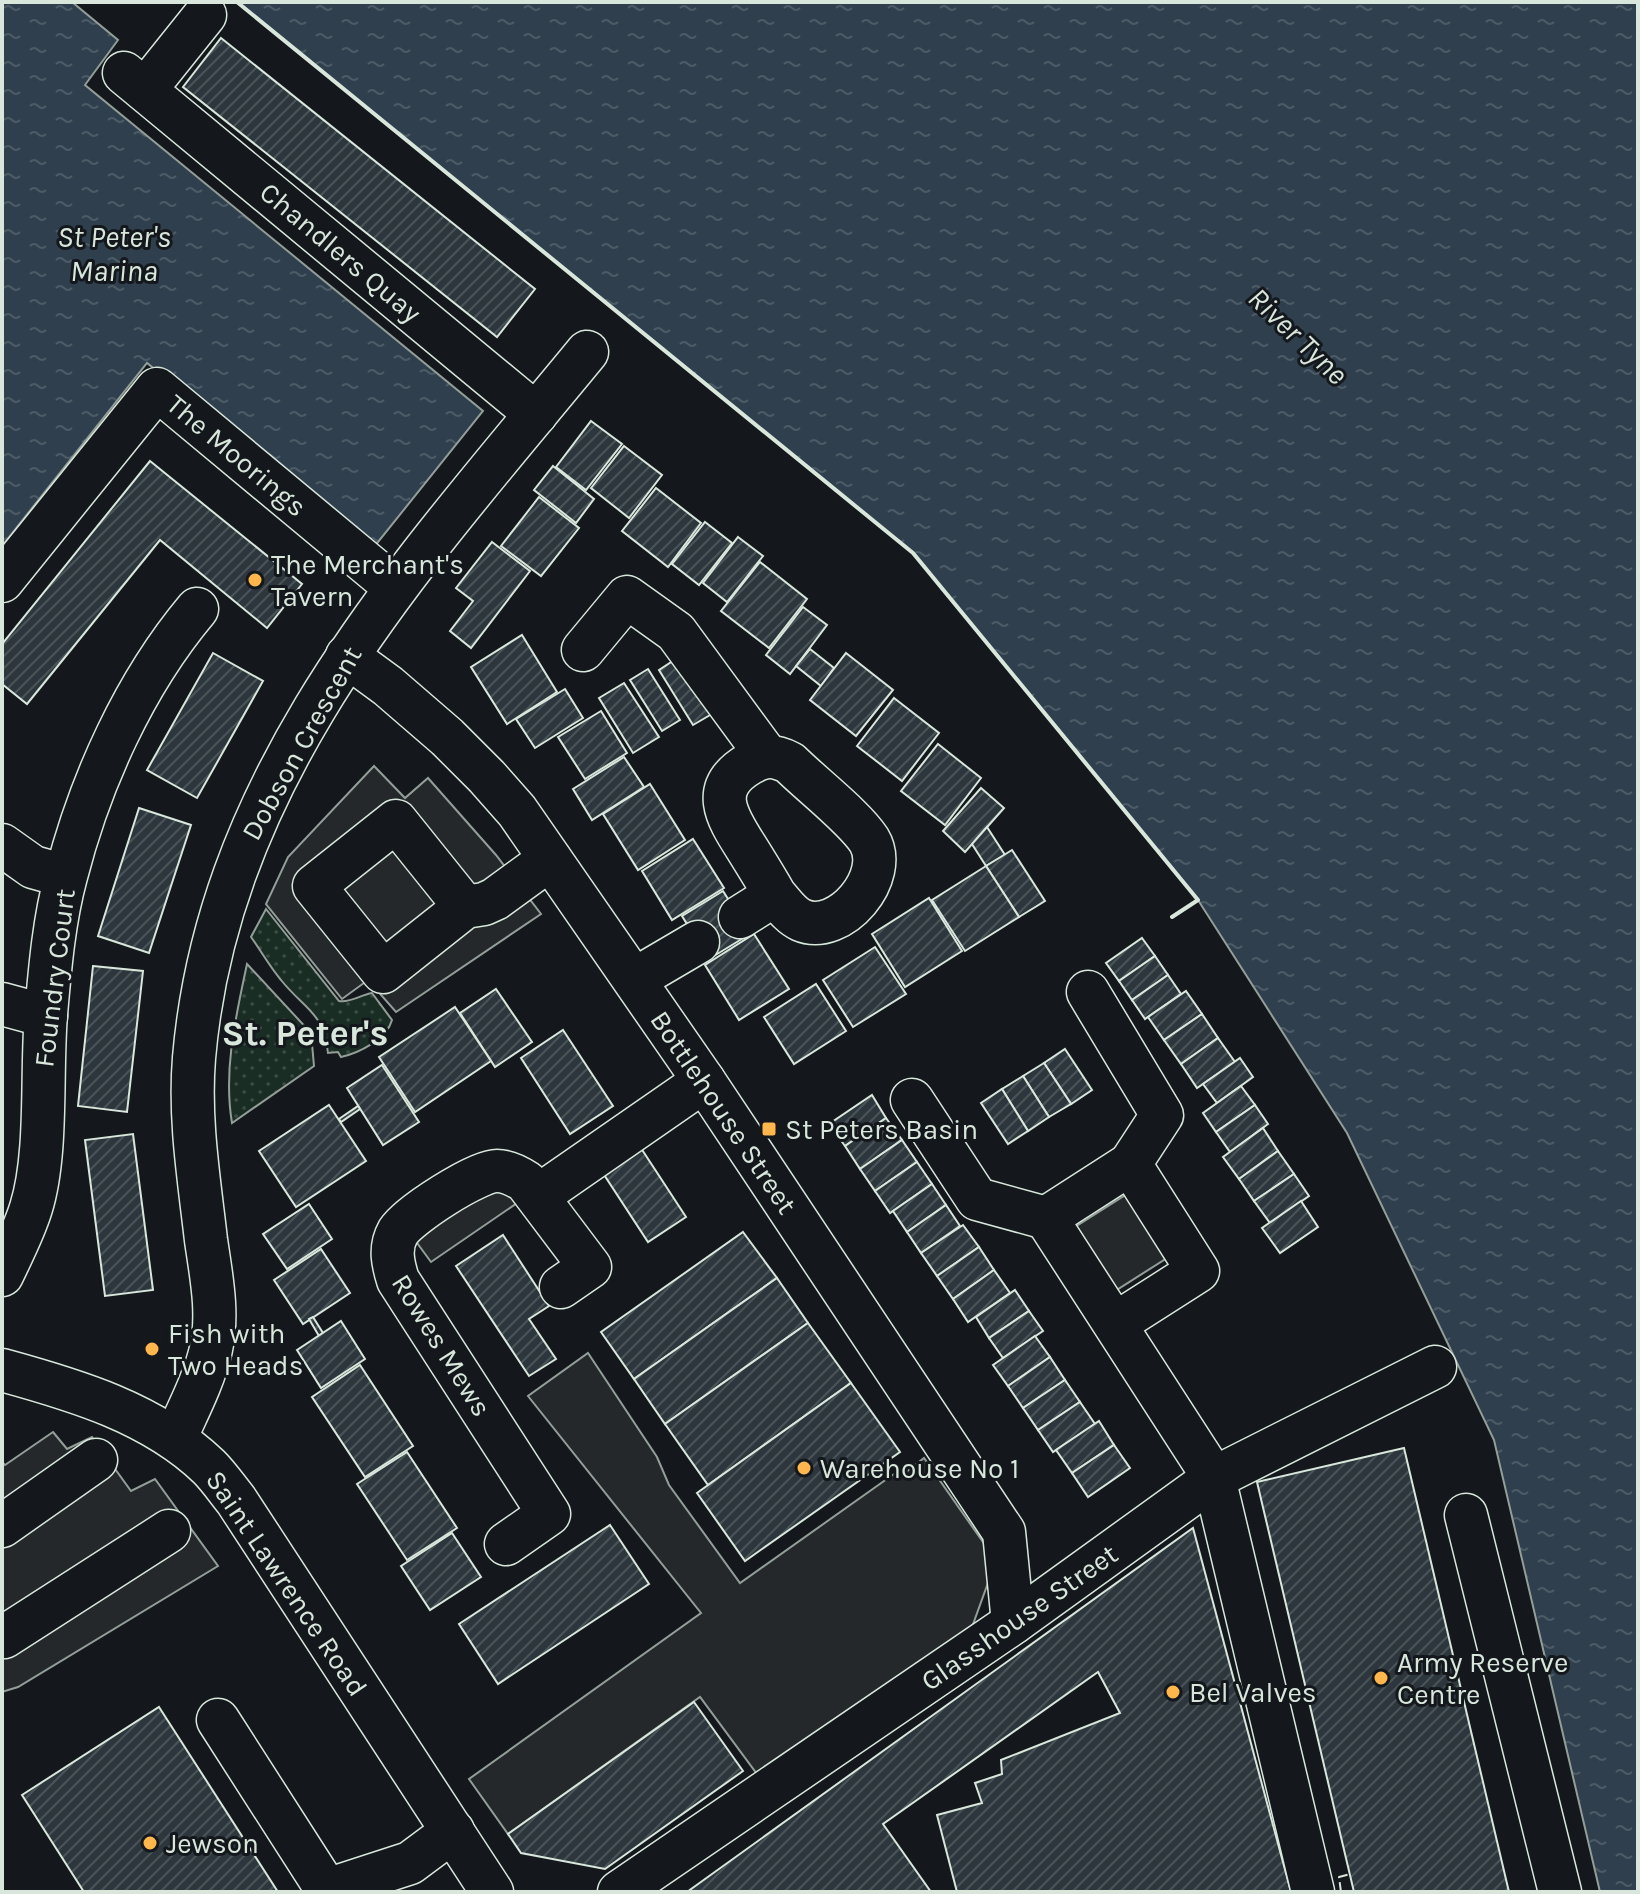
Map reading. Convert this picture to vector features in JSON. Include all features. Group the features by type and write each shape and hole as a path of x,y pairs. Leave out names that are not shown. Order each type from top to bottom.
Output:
{"street":[{"name":"Chandlers Quay","path":"205,15 135,81 536,414"},
{"name":"Dobson Crescent","path":"175,1439 203,1374 214,1326 213,1288 195,1149 194,1061 207,965 236,865 254,822 299,736 347,656 395,587 587,352"},
{"name":"The Moorings","path":"2,581 157,389 395,587"},
{"path":"583,650 627,597 676,632 767,756"},
{"name":"Foundry Court","path":"2,1275 31,1208 38,1176 46,1016 65,876 88,807 125,723 147,681 197,609"},
{"name":"Bottlehouse Street","path":"347,656 388,686 477,767 517,811 635,979 1004,1532 1013,1623"},
{"path":"767,756 790,763 870,841 874,855 870,882 843,914 833,919 810,923 798,919 775,895 728,819 725,805 729,782 736,773 767,756"},
{"path":"2,845 33,867 65,876"},
{"path":"465,907 495,899 550,859"},
{"path":"740,917 775,895"},
{"path":"635,979 698,942"},
{"path":"1046,1218 1130,1164 1162,1115 1088,992"},
{"path":"2,1004 46,1016"},
{"path":"538,1196 704,1081"},
{"path":"912,1100 977,1199 1046,1218 1214,1478 1313,1892"},
{"path":"1115,1324 1198,1271 1130,1164"},
{"name":"Rowes Mews","path":"506,1544 562,1504 398,1280 392,1264 392,1249 397,1233 407,1222 465,1182 482,1173 498,1171 513,1174 526,1182 538,1196 590,1267 561,1287"},
{"name":"Glasshouse Street","path":"619,1892 1013,1623 1214,1478 1435,1367"},
{"name":"Saint Lawrence Road","path":"4,1376 126,1410 175,1439 210,1468 236,1500 492,1892"},
{"path":"2,1526 96,1460"},
{"path":"1466,1515 1560,1892"},
{"path":"2,1634 4,1637 169,1531"},
{"path":"218,1720 327,1890 410,1863 453,1831"}],"green space":[{"path":"266,909 339,1001 372,993 392,1020 378,1039 364,1049 341,1057 338,1052 328,1053 326,1039 317,1019 277,975 251,937"},
{"path":"247,964 311,1033 314,1066 232,1123 230,1063"}],"shaded area":[{"path":"374,766 405,798 428,778 496,855 541,914 396,1012 368,980 342,999 266,904 288,857"},
{"path":"491,1185 520,1201 431,1262 412,1236"},
{"path":"1135,1189 1175,1253 1115,1291 1075,1227"},
{"path":"588,1353 657,1457 669,1485 740,1583 901,1469 905,1473 924,1458 990,1552 989,1580 972,1627 760,1778 700,1697 508,1834 469,1779 701,1613 528,1396"},
{"path":"53,1432 67,1449 92,1437 131,1491 155,1479 218,1566 18,1687 2,1692 2,1462 5,1465"}],"water":[{"name":"St Peter's Marina","path":"2,2 72,2 118,40 85,85 483,411 374,547 147,363 2,546"},
{"name":"River Tyne","path":"237,2 1638,2 1638,1892 1600,1892 1494,1440 1347,1133 1198,900 913,553"}],"building":[{"path":"221,38 535,289 497,337 183,87"},
{"path":"591,421 622,444 586,490 556,467"},
{"path":"624,446 662,475 629,518 591,488"},
{"path":"150,461 302,584 267,628 160,540 27,704 2,684 2,644"},
{"path":"553,466 594,499 576,523 534,490"},
{"path":"656,488 701,523 668,567 622,531"},
{"path":"539,497 579,528 541,576 501,546"},
{"path":"705,522 732,543 699,585 672,564"},
{"path":"738,537 763,556 727,602 703,583"},
{"path":"492,542 530,571 471,648 450,631 473,601 456,588"},
{"path":"760,562 807,599 769,648 721,611"},
{"path":"803,607 827,625 790,674 766,655"},
{"path":"522,635 557,692 507,724 471,667"},
{"path":"810,649 834,668 821,686 796,666"},
{"path":"213,653 263,681 197,798 147,770"},
{"path":"846,653 893,690 856,736 810,700"},
{"path":"682,655 717,711 693,725 659,670"},
{"path":"648,669 680,720 662,731 630,680"},
{"path":"624,683 659,737 633,753 599,698"},
{"path":"565,689 583,718 535,748 516,719"},
{"path":"894,698 939,733 902,781 857,746"},
{"path":"601,711 627,753 585,779 558,737"},
{"path":"938,744 981,778 945,825 901,791"},
{"path":"624,757 644,787 592,820 573,789"},
{"path":"650,784 685,840 638,870 603,814"},
{"path":"981,788 1004,808 965,852 943,831"},
{"path":"139,808 191,825 149,953 98,936"},
{"path":"987,827 1005,855 986,866 972,844"},
{"path":"693,839 724,888 672,920 642,871"},
{"path":"1012,850 1045,901 1019,917 986,866"},
{"path":"986,866 1019,917 965,951 932,900"},
{"path":"723,891 750,934 709,959 682,916"},
{"path":"929,898 962,951 905,987 872,934"},
{"path":"754,934 789,989 739,1020 705,965"},
{"path":"1142,938 1155,956 1119,981 1106,963"},
{"path":"875,947 906,994 853,1027 823,980"},
{"path":"1155,956 1168,975 1132,1000 1119,981"},
{"path":"93,966 143,971 127,1112 78,1106"},
{"path":"1168,975 1181,994 1145,1019 1132,1000"},
{"path":"816,984 846,1031 794,1064 764,1017"},
{"path":"496,989 532,1042 495,1067 460,1013"},
{"path":"1186,991 1202,1014 1164,1040 1148,1017"},
{"path":"455,1007 491,1061 415,1112 379,1057"},
{"path":"1202,1014 1218,1038 1181,1064 1164,1040"},
{"path":"563,1030 613,1106 570,1134 521,1058"},
{"path":"1218,1038 1235,1062 1197,1088 1181,1064"},
{"path":"1065,1049 1092,1090 1071,1104 1044,1063"},
{"path":"1240,1058 1253,1077 1217,1103 1203,1084"},
{"path":"1044,1063 1071,1104 1049,1117 1023,1076"},
{"path":"382,1065 419,1122 383,1145 347,1088"},
{"path":"1023,1076 1049,1117 1028,1131 1002,1089"},
{"path":"1241,1086 1255,1105 1216,1132 1203,1113"},
{"path":"1002,1089 1028,1131 1008,1144 981,1103"},
{"path":"872,1095 886,1118 845,1146 829,1124"},
{"path":"329,1105 366,1161 296,1207 259,1151"},
{"path":"1255,1105 1268,1124 1230,1152 1216,1132"},
{"path":"358,1106 360,1109 341,1122 339,1119"},
{"path":"886,1118 902,1140 860,1169 845,1146"},
{"path":"1263,1128 1278,1151 1239,1179 1223,1157"},
{"path":"133,1134 153,1290 105,1296 85,1140"},
{"path":"902,1140 917,1162 875,1191 860,1169"},
{"path":"637,1142 686,1217 648,1242 599,1167"},
{"path":"1278,1151 1294,1174 1254,1201 1239,1179"},
{"path":"917,1162 932,1184 890,1213 875,1191"},
{"path":"1294,1174 1309,1196 1270,1223 1254,1201"},
{"path":"932,1184 946,1205 907,1232 893,1211"},
{"path":"1301,1201 1318,1227 1280,1253 1262,1228"},
{"path":"309,1204 332,1239 287,1269 263,1234"},
{"path":"946,1205 960,1226 921,1253 907,1232"},
{"path":"963,1225 979,1247 937,1276 921,1253"},
{"path":"743,1232 777,1278 634,1379 601,1332"},
{"path":"503,1235 549,1306 529,1319 556,1359 529,1376 456,1266"},
{"path":"979,1247 994,1270 953,1299 937,1276"},
{"path":"321,1249 350,1293 303,1324 274,1280"},
{"path":"994,1270 1010,1293 968,1322 953,1299"},
{"path":"777,1278 808,1323 665,1424 634,1379"},
{"path":"1015,1290 1029,1311 989,1338 976,1317"},
{"path":"1029,1311 1043,1331 1003,1358 989,1338"},
{"path":"313,1317 323,1333 319,1336 309,1319"},
{"path":"341,1321 365,1359 321,1388 297,1350"},
{"path":"808,1323 851,1383 708,1485 665,1424"},
{"path":"1035,1336 1050,1357 1008,1386 993,1365"},
{"path":"1050,1357 1065,1380 1023,1408 1008,1386"},
{"path":"360,1365 413,1446 365,1477 312,1397"},
{"path":"1065,1380 1080,1402 1038,1430 1023,1408"},
{"name":"Warehouse No 1","path":"851,1383 900,1452 745,1561 697,1493"},
{"path":"1080,1402 1095,1424 1053,1452 1038,1430"},
{"path":"1099,1421 1114,1445 1072,1473 1056,1450"},
{"path":"1114,1445 1130,1468 1088,1497 1072,1473"},
{"name":"Army Reserve Centre","path":"1404,1448 1509,1892 1354,1892 1257,1482"},
{"path":"407,1452 457,1528 407,1560 357,1484"},
{"path":"610,1525 649,1584 498,1684 459,1624"},
{"name":"Bel Valves","path":"1193,1528 1291,1892 957,1892 937,1815 982,1803 975,1783 1002,1774 1001,1760 1120,1713 1098,1672 883,1824 931,1892 687,1892"},
{"path":"452,1533 481,1577 430,1610 401,1566"},
{"path":"694,1702 743,1771 605,1869 521,1853 508,1834"},
{"name":"Jewson","path":"159,1707 278,1892 84,1892 22,1795"}],"fence":[{"path":"1341,1892 1339,1877 1350,1874"}],"wall":[{"path":"237,2 913,553 1198,900 1172,917"}],"place":[{"name":"The Merchant's Tavern","path":"255,580"},
{"name":"St Peters Basin","path":"769,1129"},
{"name":"Fish with Two Heads","path":"152,1349"},
{"name":"Warehouse No 1","path":"804,1468"},
{"name":"Army Reserve Centre","path":"1381,1678"},
{"name":"Bel Valves","path":"1173,1692"},
{"name":"Jewson","path":"150,1843"}],"district":[{"name":"St. Peter's","path":"305,1032"}]}
